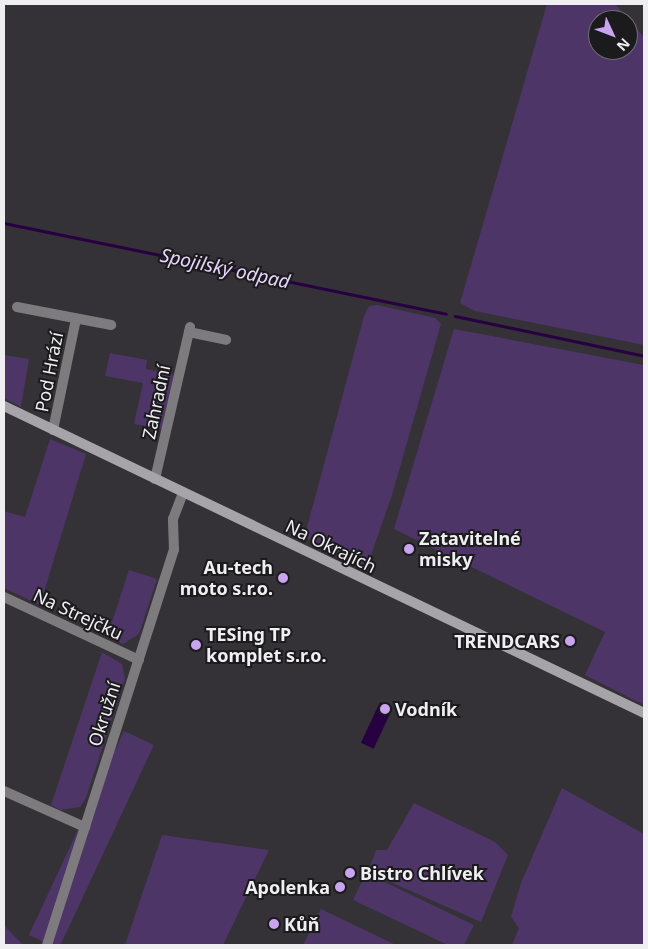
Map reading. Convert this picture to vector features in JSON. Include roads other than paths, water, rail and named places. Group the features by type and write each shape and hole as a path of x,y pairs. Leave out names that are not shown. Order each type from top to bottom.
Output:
{"street":[{"name":"Pod Hrází","path":"17,307 111,326"},
{"name":"Pod Hrází","path":"53,430 76,319"},
{"name":"Zahradní","path":"155,479 189,329 226,340"},
{"name":"Na Okrajích","path":"4,406 644,713"},
{"name":"Okružní","path":"47,945 174,550 173,519 183,493"},
{"name":"Na Strejčku","path":"4,597 139,660"},
{"path":"4,791 85,827"}],"waterway":[{"name":"Spojilský odpad","path":"4,223 446,314"},
{"name":"Spojilský odpad","path":"455,316 644,356"}],"place":[{"name":"Zatavitelné misky","path":"409,549"},
{"name":"Au-tech moto s.r.o.","path":"283,578"},
{"name":"TRENDCARS","path":"570,641"},
{"name":"TESing TP komplet s.r.o.","path":"196,645"},
{"name":"Vodník","path":"385,709"},
{"name":"Bistro Chlívek","path":"350,873"},
{"name":"Apolenka","path":"340,887"},
{"name":"Kůň","path":"274,924"}]}
